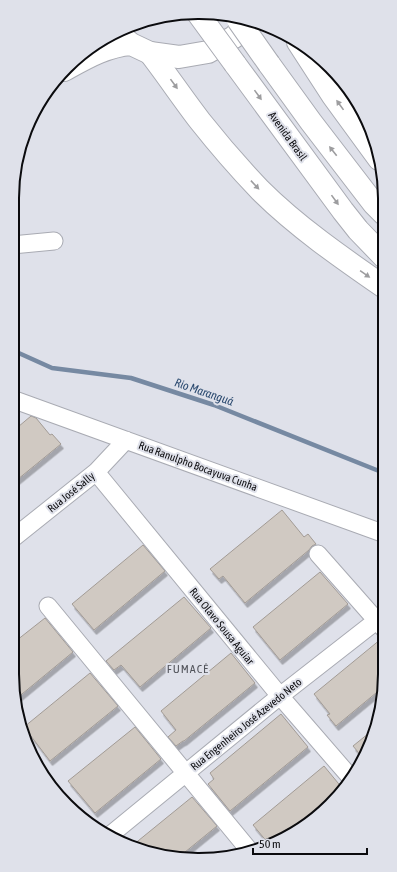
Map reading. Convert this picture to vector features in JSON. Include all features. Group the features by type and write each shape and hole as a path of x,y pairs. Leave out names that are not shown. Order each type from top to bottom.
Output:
{"main road":[{"name":"Avenida Brasil","path":"202,19 343,211 358,230 378,251"},
{"path":"241,24 311,122 378,208"},
{"path":"89,56 103,50 133,43 180,57 208,52 234,37 245,25"},
{"path":"133,43 172,81 201,121 231,158 260,190 289,216 378,283"},
{"path":"306,55 333,96 370,147"}],"street":[{"path":"19,244 54,241"},
{"name":"Rua Ranulpho Bocayuva Cunha","path":"19,402 378,532"},
{"name":"Rua José Sally","path":"19,533 96,472 126,440"},
{"name":"Rua Olavo Sousa Aguiar","path":"96,472 280,696 347,774"},
{"path":"318,554 378,618"},
{"path":"48,606 246,847"},
{"name":"Rua Engenheiro José Azevedo Neto","path":"114,832 280,696 378,625"}],"building":[{"path":"31,416 36,418 50,435 52,434 61,444 19,478 19,426"},
{"path":"282,510 304,537 308,534 316,544 245,603 223,576 219,579 210,569"},
{"path":"143,545 165,571 94,630 72,604"},
{"path":"320,572 348,604 280,660 253,627"},
{"path":"184,597 211,628 140,687 121,665 114,670 106,661"},
{"path":"45,618 73,652 21,695 19,685 19,638"},
{"path":"378,641 377,692 336,726 327,715 330,714 314,694"},
{"path":"231,653 255,683 176,746 168,737 176,730 161,711"},
{"path":"90,673 118,706 50,761 31,736 27,725"},
{"path":"281,714 308,747 230,811 208,784 214,779 210,773"},
{"path":"135,727 161,759 95,813 68,781"},
{"path":"367,735 359,753 353,746"},
{"path":"324,766 339,785 308,816 278,834 265,840 253,825"},
{"path":"192,797 217,826 184,853 163,850 137,842"}],"waterway":[{"name":"Rio Maranguá","path":"19,353 52,368 131,378 214,405 378,471"}],"district":[{"name":"FUMACÊ","path":"188,669"}]}
